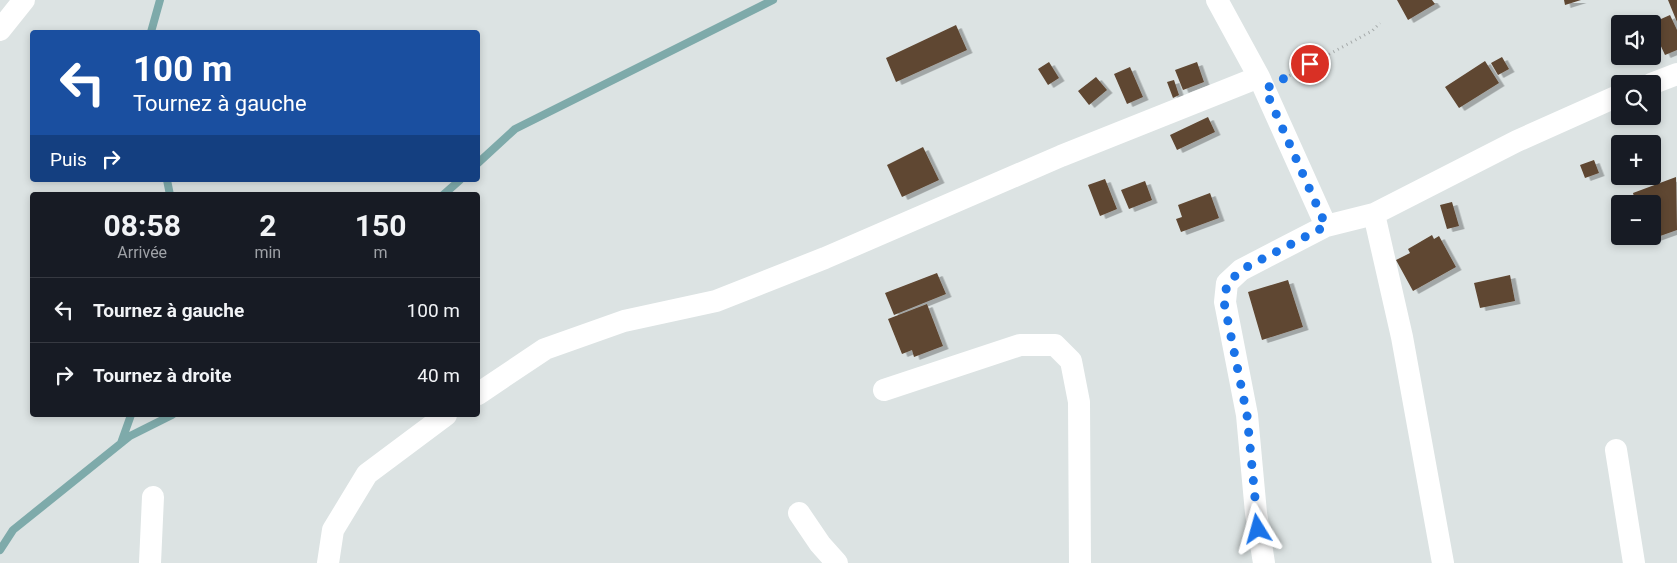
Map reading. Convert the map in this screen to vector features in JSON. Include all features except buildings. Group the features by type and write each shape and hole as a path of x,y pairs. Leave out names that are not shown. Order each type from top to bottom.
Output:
{"street":[{"path":"0,30 24,0"},
{"path":"1217,0 1262,83 1326,226"},
{"path":"1661,80 1677,74"},
{"path":"480,393 545,349 624,321 716,301 825,258 1061,156 1262,83"},
{"path":"1264,563 1256,513 1247,415 1224,302 1227,284 1241,270 1326,226 1374,214 1517,141 1611,99"},
{"path":"1374,214 1402,337 1443,563"},
{"path":"884,390 1020,345 1055,345 1071,362 1079,402 1080,563"},
{"path":"328,563 333,530 367,474 443,417"},
{"path":"1616,450 1634,563"},
{"path":"150,563 153,497"},
{"path":"799,513 820,544 837,563"}],"path":[{"path":"1262,83 1372,31 1380,23"}],"waterway":[{"path":"152,30 160,0"},
{"path":"480,161 515,129 773,0"},
{"path":"167,182 169,192"},
{"path":"446,192 458,182"},
{"path":"121,443 130,417"},
{"path":"0,550 13,530 130,436 168,417"}],"route":[{"path":"1258,529 1247,415 1224,302 1227,284 1241,270 1326,226 1265,89 1310,64"}]}
